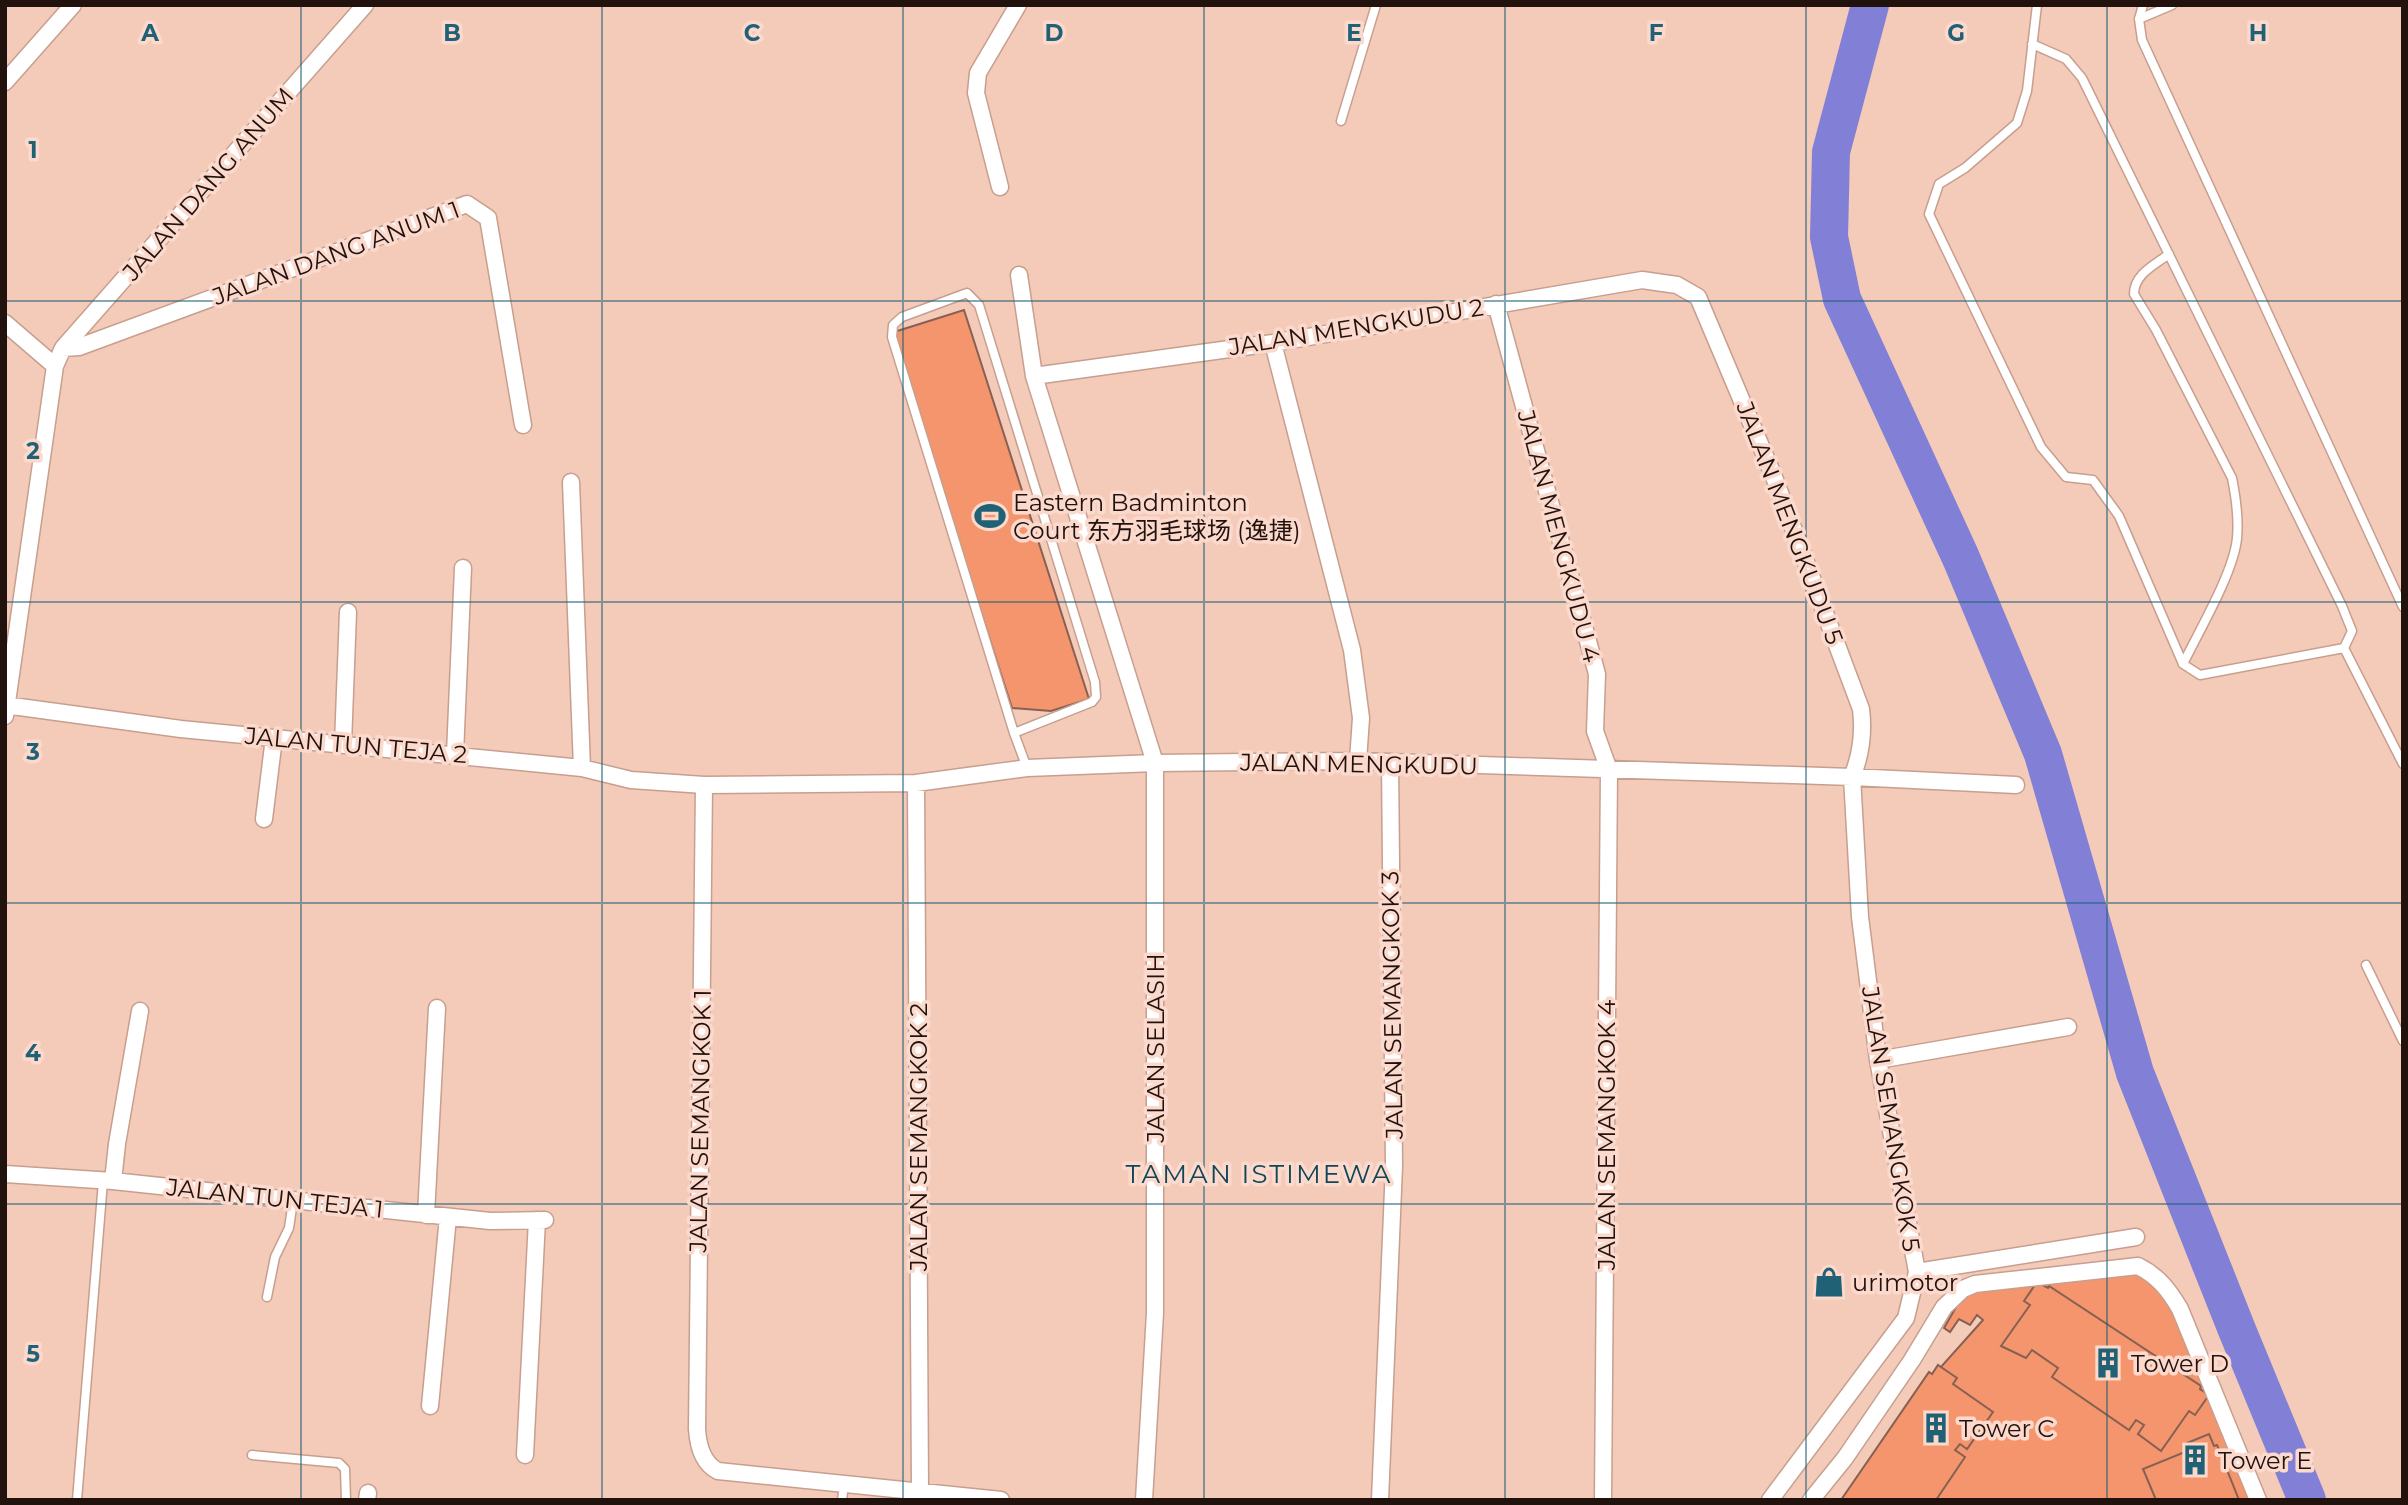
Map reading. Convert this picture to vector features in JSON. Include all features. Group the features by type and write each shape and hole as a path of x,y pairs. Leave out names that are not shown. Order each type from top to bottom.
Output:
{"street":[{"path":"5,82 74,5"},
{"name":"JALAN DANG ANUM","path":"6,709 55,366 63,348 365,5"},
{"path":"1000,187 976,93 978,73 1018,5"},
{"name":"JALAN DANG ANUM 1","path":"63,348 79,347 467,204 488,218 523,425"},
{"name":"JALAN SELASIH","path":"1019,275 1034,376 1155,763 1155,1313 1144,1500"},
{"name":"JALAN MENGKUDU 2","path":"1034,376 1273,343 1642,280 1677,285"},
{"name":"JALAN MENGKUDU 5","path":"1677,285 1698,297 1774,477 1861,709 1859,760 1852,777"},
{"name":"JALAN MENGKUDU 4","path":"1496,304 1597,674 1595,731 1609,769"},
{"path":"5,323 55,366"},
{"path":"1273,343 1352,650 1361,718 1359,761"},
{"path":"570,482 582,768"},
{"path":"455,754 463,568"},
{"path":"343,744 348,612"},
{"name":"JALAN TUN TEJA 2","path":"6,709 181,729 455,754 582,768 631,780 704,785"},
{"path":"264,819 274,738"},
{"name":"JALAN MENGKUDU","path":"704,785 916,783 1027,768 1155,763 1359,761 2016,785"},
{"name":"JALAN SEMANGKOK 3","path":"1381,1500 1394,1166 1390,762"},
{"name":"JALAN SEMANGKOK 4","path":"1604,1500 1609,769"},
{"name":"JALAN SEMANGKOK 5","path":"1770,1500 1906,1318 1917,1272 1878,1060 1860,917 1852,777"},
{"name":"JALAN SEMANGKOK 2","path":"916,783 920,1491"},
{"name":"JALAN SEMANGKOK 1","path":"704,785 698,1442 703,1456 718,1471 843,1492"},
{"path":"426,1214 437,1008"},
{"path":"108,1181 140,1011"},
{"path":"1878,1060 2068,1027"},
{"name":"JALAN TUN TEJA 1","path":"5,1174 108,1181 490,1221 541,1220 525,1455"},
{"path":"430,1406 448,1217"},
{"path":"1917,1272 2136,1237"},
{"path":"1811,1500 1853,1447 1944,1307 1963,1289 1975,1284 2138,1266 2168,1289 2180,1309 2258,1500"},
{"path":"843,1492 920,1491 1001,1500"}],"lane":[{"path":"1341,121 1376,5"},
{"path":"2037,5 2027,91 2017,123 1965,168 1938,184 1929,214 2041,447 2066,477 2093,480 2119,516 2183,664 2200,675 2344,648"},
{"path":"2143,5 2139,19 2142,40 2403,607"},
{"path":"2139,19 2172,5"},
{"path":"2032,44 2066,59 2082,78 2342,606 2352,631 2344,648"},
{"path":"2169,254 2140,276 2134,288 2134,295 2156,330 2232,478 2237,502 2237,539 2231,565 2183,664"},
{"path":"1014,733 1092,702 1096,697 1095,682 979,305 967,293 902,317 893,325 892,337 1014,733 1027,768"},
{"path":"2344,648 2403,764"},
{"path":"2366,965 2403,1041"},
{"path":"77,1500 108,1181"},
{"path":"267,1297 275,1257 289,1228 293,1200"},
{"path":"252,1455 339,1463 345,1469 346,1500"}],"building":[{"name":"Eastern Badminton Court 东方羽毛球场 (逸捷)","path":"964,310 1089,699 1051,711 1012,708 891,333"},
{"path":"2131,1270 2169,1295 2251,1500 1841,1500 1929,1372 1932,1374 1938,1365 1941,1367 1983,1320 1977,1315 1970,1325 1959,1319 1950,1332 1944,1328 1966,1290"},
{"name":"Tower D","path":"2037,1282 2048,1288 2049,1286 2201,1386 2200,1389 2209,1395 2195,1415 2189,1411 2161,1451 2138,1434 2144,1425 2136,1420 2129,1430 2052,1377 2058,1368 2032,1350 2026,1358 2001,1346 2030,1305 2024,1301"},
{"name":"Tower C","path":"1938,1365 1957,1378 1953,1384 1993,1412 1967,1449 1960,1444 1955,1450 1965,1457 1936,1500 1841,1500 1929,1372 1932,1374"},
{"name":"Tower E","path":"2209,1434 2214,1446 2217,1445 2239,1500 2156,1500 2143,1469 2190,1450 2187,1443"}],"waterway":[{"path":"1870,5 1831,152 1829,237 1842,299 1961,558 2043,754 2135,1073 2307,1500"}],"place":[{"name":"Eastern Badminton Court 东方羽毛球场 (逸捷)","path":"990,516"},
{"name":"urimotor","path":"1829,1282"},
{"name":"Tower D","path":"2108,1363"},
{"name":"Tower C","path":"1936,1428"},
{"name":"Tower E","path":"2195,1460"}],"district":[{"name":"TAMAN ISTIMEWA","path":"1259,1174"}]}
